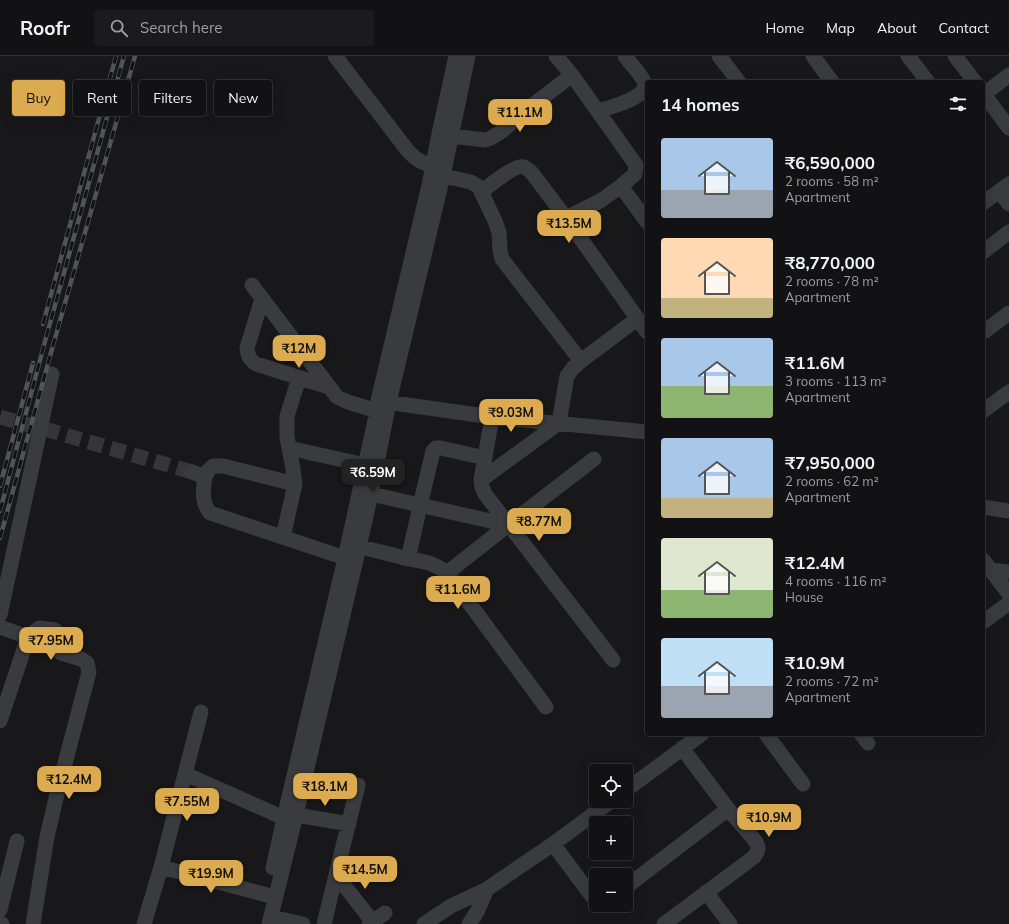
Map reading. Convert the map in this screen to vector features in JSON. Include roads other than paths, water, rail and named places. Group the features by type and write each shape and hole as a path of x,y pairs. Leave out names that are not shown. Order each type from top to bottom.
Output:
{"street":[{"path":"334,56 408,151 418,161 438,171 471,182 479,187 499,232 502,259 580,361"},
{"path":"438,171 439,134 456,56"},
{"path":"267,922 351,550 365,465 438,171 451,136 468,56"},
{"path":"556,56 572,75 636,165 634,174 621,186 600,201 566,218"},
{"path":"598,111 611,108 631,100 642,92 644,88 645,84 642,78 625,56"},
{"path":"719,56 737,80"},
{"path":"813,56 831,80"},
{"path":"908,56 926,80"},
{"path":"955,56 973,80"},
{"path":"451,136 485,140 491,138 502,131 520,115 572,75"},
{"path":"985,93 1009,75"},
{"path":"985,97 1009,128"},
{"path":"481,192 503,175 520,167 524,167 532,173 645,329"},
{"path":"621,186 645,219"},
{"path":"985,202 1004,188 1009,204"},
{"path":"985,250 1009,232"},
{"path":"252,285 337,396 348,402 492,418 645,432"},
{"path":"262,299 247,348 250,360 256,364 330,387"},
{"path":"985,331 1009,313"},
{"path":"481,480 559,424 567,376 573,368 580,361 638,319"},
{"path":"0,615 52,374"},
{"path":"283,537 295,484 294,469 287,437 288,416 298,378"},
{"path":"985,410 1009,392"},
{"path":"351,550 371,494 381,405"},
{"path":"492,418 481,480 485,494 613,660"},
{"path":"289,448 365,465"},
{"path":"408,559 433,451 436,448 441,448 485,458"},
{"path":"448,573 594,459"},
{"path":"295,484 223,466 213,466 208,471 198,474 206,507 210,512 283,537 351,550 428,562 440,567 448,573 546,707"},
{"path":"371,494 508,525"},
{"path":"985,507 1009,511"},
{"path":"987,565 1009,572"},
{"path":"987,565 1009,594"},
{"path":"985,621 1009,603"},
{"path":"0,627 28,637"},
{"path":"0,722 28,637 39,628 55,630 62,642 61,653 81,658 87,663 89,672 57,794 49,830 33,924"},
{"path":"144,924 161,867 201,712"},
{"path":"633,785 699,736"},
{"path":"767,736 803,784"},
{"path":"664,924 754,857 759,848 753,838 728,810 682,748"},
{"path":"185,774 290,817 349,824"},
{"path":"324,924 358,785"},
{"path":"424,924 451,906 487,889 601,808"},
{"path":"633,882 728,810"},
{"path":"267,922 267,895 290,817"},
{"path":"0,910 17,841"},
{"path":"552,844 589,892"},
{"path":"161,867 267,895"},
{"path":"336,875 371,923 385,913"},
{"path":"469,924 477,912 487,889"},
{"path":"706,892 730,924"},
{"path":"267,922 303,924"}],"tunnel":[{"path":"0,417 192,472"}],"railway":[{"path":"43,324 116,56"},
{"path":"0,511 124,56"},
{"path":"0,538 135,56"},
{"path":"0,486 33,363"}]}
